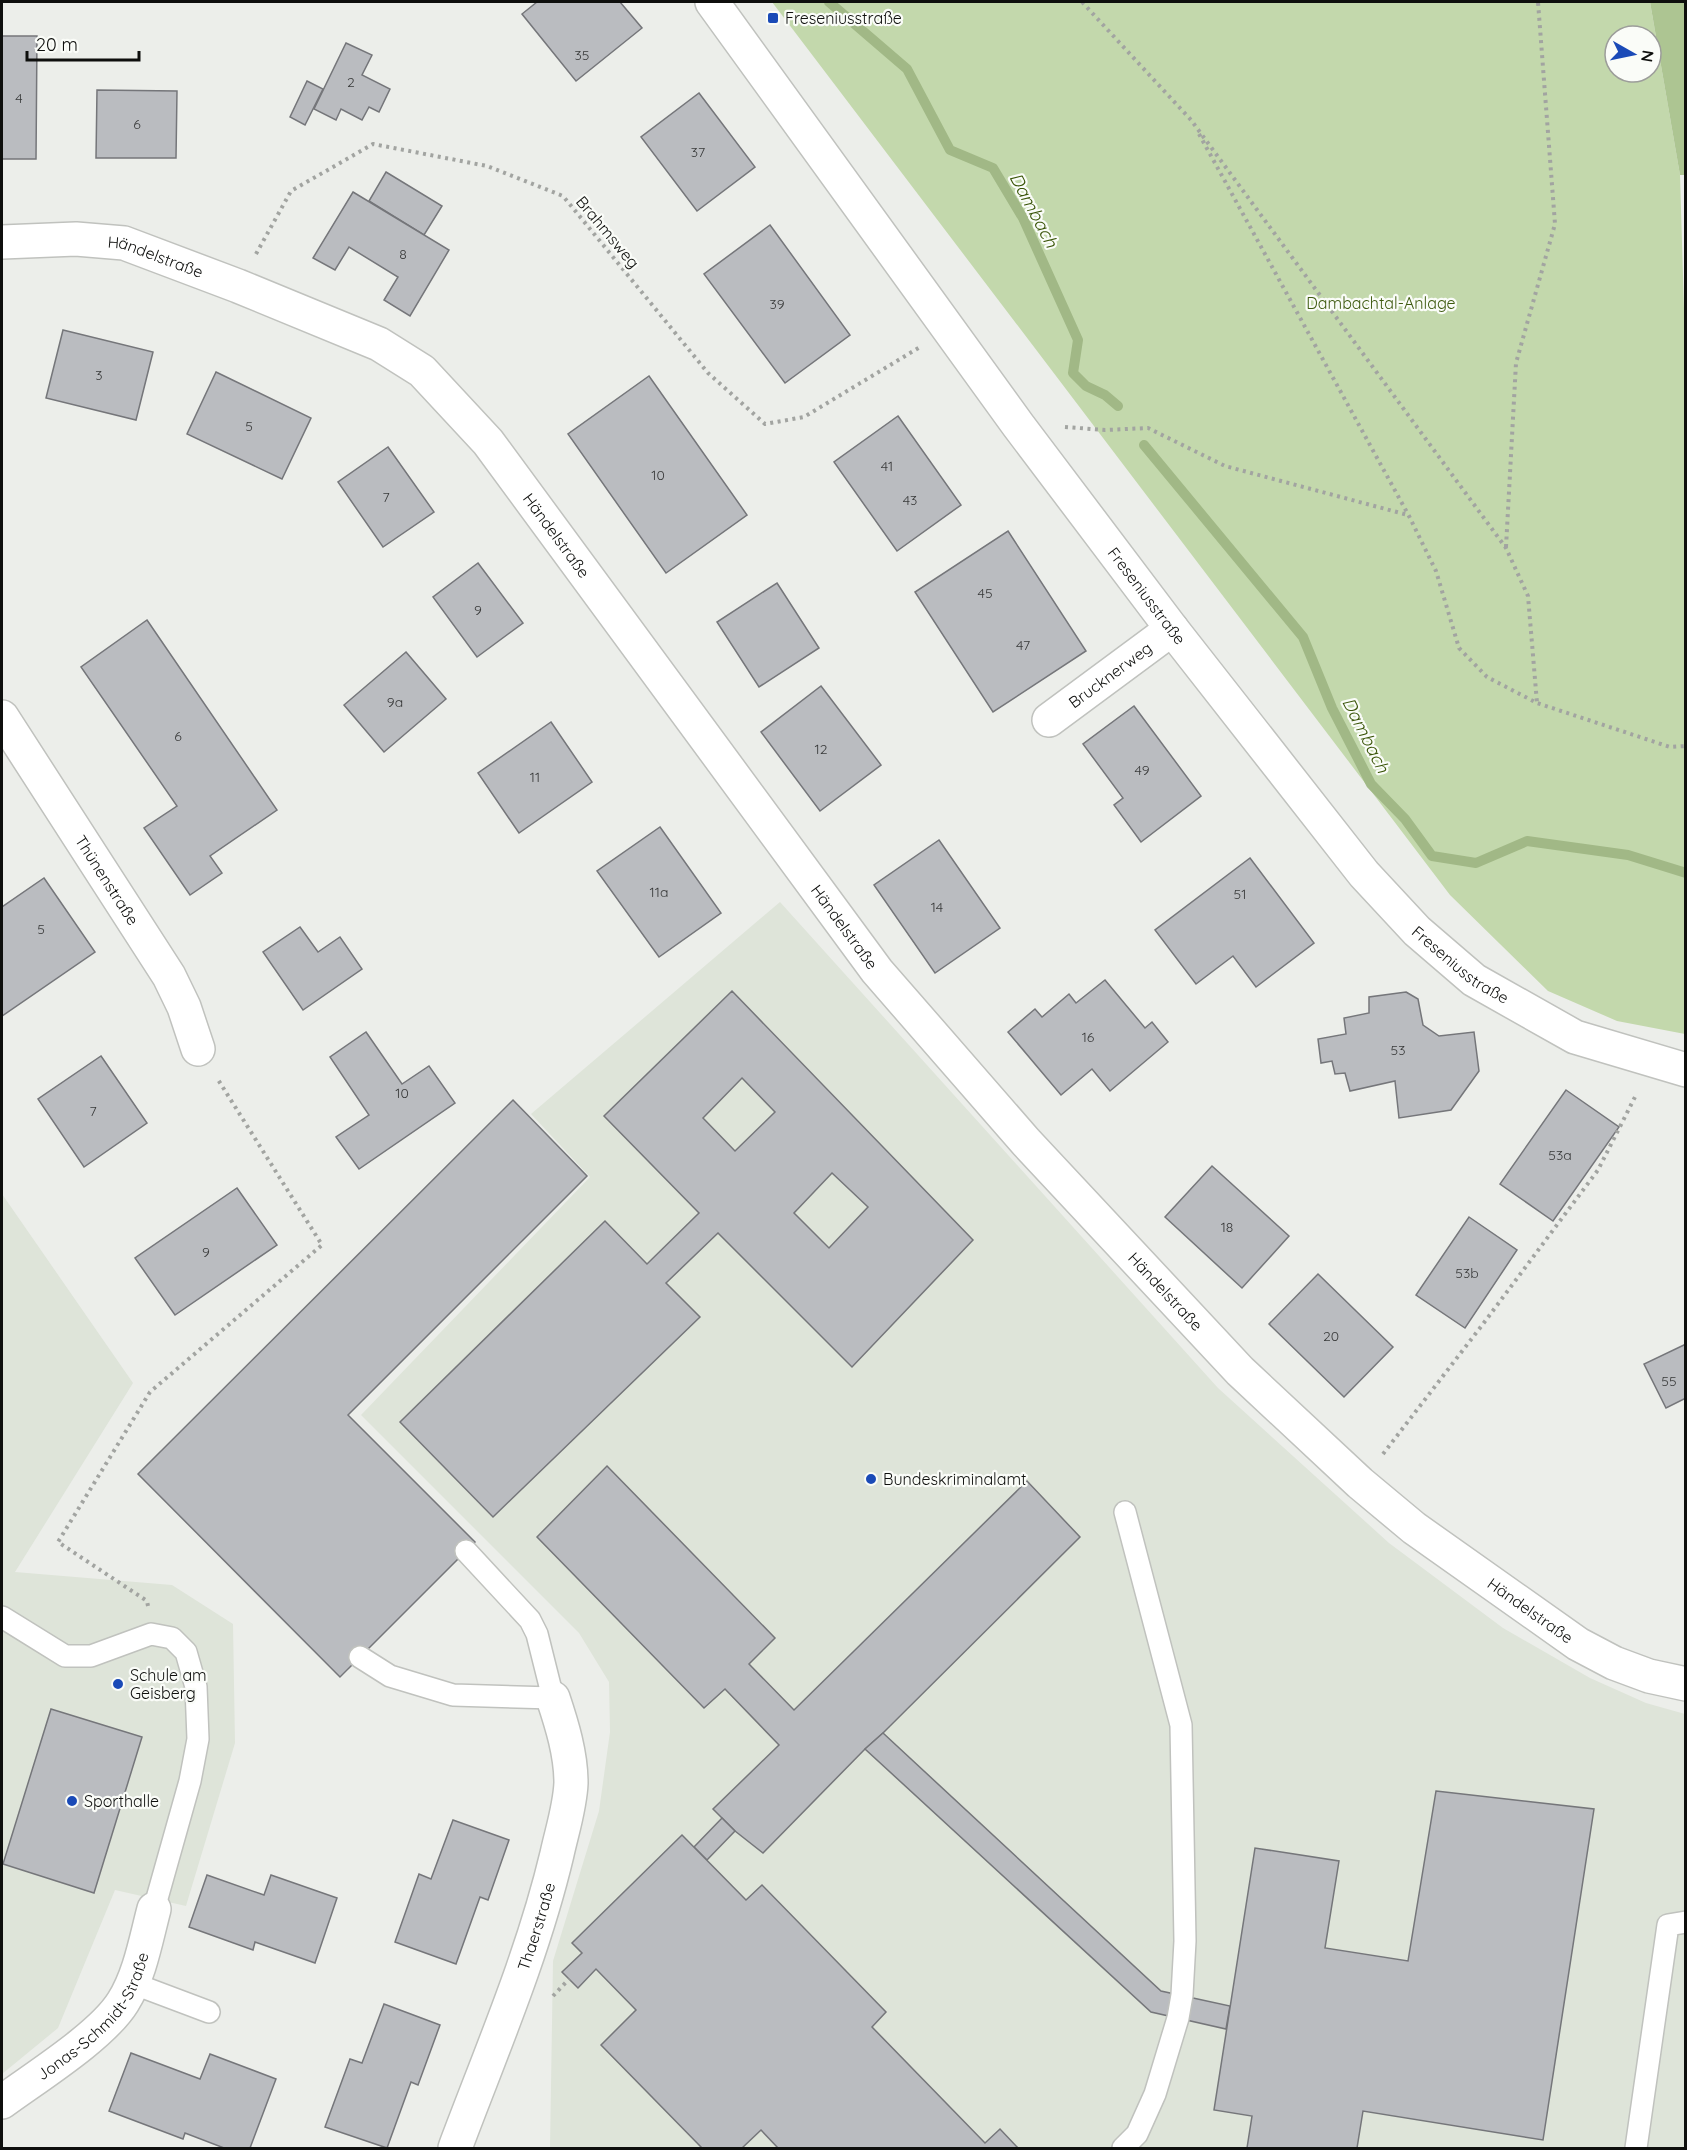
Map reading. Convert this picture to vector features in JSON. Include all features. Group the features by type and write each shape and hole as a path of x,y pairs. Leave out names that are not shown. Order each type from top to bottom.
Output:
{"street":[{"name":"Freseniusstraße","path":"712,2 1018,425 1172,629 1364,874 1417,931 1474,980 1575,1037 1686,1070"},
{"name":"Händelstraße","path":"2,242 76,239 124,243 238,286 379,344 422,371 488,442 877,971 1026,1142 1240,1371 1360,1483 1414,1528 1578,1644 1614,1663 1648,1676 1686,1684"},
{"name":"Brucknerweg","path":"1048,720 1172,629"},
{"name":"Thünenstraße","path":"2,717 169,976 184,1007 198,1049"},
{"name":"Thaerstraße","path":"455,2148 511,2000 548,1893 567,1808 571,1784 569,1759 553,1698"},
{"name":"Jonas-Schmidt-Straße","path":"2,2102 87,2039 123,2003 132,1983 154,1909"}],"lane":[{"path":"1123,2148 1137,2134 1155,2094 1180,2007 1185,1941 1181,1725 1125,1512"},
{"path":"360,1657 390,1676 453,1695 553,1698 537,1634 530,1620 466,1551"},
{"path":"2,1617 65,1656 91,1656 151,1634 172,1638 186,1652 196,1687 198,1738 190,1781 154,1909"},
{"path":"1636,2148 1668,1925 1686,1922"},
{"path":"132,1983 208,2012"}],"path":[{"path":"1082,2 1191,120 1506,548 1528,596 1537,703"},
{"path":"1506,548 1516,363 1555,224 1538,2"},
{"path":"1191,120 1409,516 1436,571 1459,648 1487,677 1537,703 1670,747 1686,746"},
{"name":"Brahmsweg","path":"238,286 291,191 373,144 487,166 562,196 708,373 765,424 804,417 948,330"},
{"path":"1018,425 1105,430 1148,428 1225,466 1409,516"},
{"path":"151,1634 147,1601 58,1542 150,1392 322,1245 198,1049"},
{"path":"1360,1483 1598,1170 1653,1061"},
{"path":"559,1990 569,1979"}],"shaded area":[{"name":"Bundeskriminalamt","path":"780,902 1218,1388 1389,1543 1503,1628 1590,1678 1646,1703 1685,1714 1685,2148 550,2148 553,1961 599,1811 610,1732 609,1682 579,1633 361,1415 590,1177 531,1114"},
{"name":"Schule am Geisberg","path":"2,1194 133,1383 15,1572 172,1585 233,1624 235,1743 186,1906 115,1890 58,2028 2,2074"}],"green space":[{"name":"Dambachtal-Anlage","path":"772,2 1650,2 1654,24 1603,24 1603,84 1663,84 1663,77 1680,175 1686,376 1685,1034 1617,1021 1548,991 1450,895"},
{"path":"1650,2 1685,2 1685,175 1680,175 1663,77 1663,24 1654,24"}],"building":[{"path":"537,2 620,2 642,28 576,81 522,14"},
{"path":"2,36 37,36 36,159 2,159"},
{"path":"346,43 372,55 362,75 390,89 379,112 369,107 362,120 341,109 336,120 314,109"},
{"path":"307,81 323,89 305,125 290,117"},
{"path":"97,90 177,91 176,158 96,158"},
{"path":"699,93 755,167 697,211 641,137"},
{"path":"386,172 442,206 424,235 369,201"},
{"path":"353,192 449,250 410,316 384,300 398,277 349,247 335,270 313,258"},
{"path":"770,225 850,335 785,383 704,274"},
{"path":"63,330 153,352 136,420 46,398"},
{"path":"216,372 311,418 282,479 187,434"},
{"path":"649,376 747,515 666,573 568,434"},
{"path":"898,416 961,505 897,551 834,462"},
{"path":"388,447 434,512 383,547 338,482"},
{"path":"1008,531 1086,651 993,712 915,592"},
{"path":"478,563 523,623 477,657 433,597"},
{"path":"777,583 819,648 759,687 717,622"},
{"path":"147,620 277,810 210,856 222,873 190,895 144,828 177,806 81,667"},
{"path":"406,652 446,699 384,752 344,705"},
{"path":"821,686 881,765 820,811 761,732"},
{"path":"1134,706 1201,796 1141,842 1114,805 1123,798 1083,744"},
{"path":"551,722 592,782 519,833 478,773"},
{"path":"660,827 721,913 659,957 597,871"},
{"path":"939,840 1000,928 935,973 874,885"},
{"path":"1250,858 1314,943 1256,987 1233,956 1196,984 1155,930"},
{"path":"44,878 95,952 2,1016 2,907"},
{"path":"300,927 318,952 340,937 362,969 303,1010 263,952"},
{"path":"1105,980 1145,1028 1152,1022 1168,1042 1110,1091 1092,1069 1061,1095 1008,1032 1035,1009 1042,1017 1069,994 1076,1003"},
{"path":"732,991 973,1240 852,1367 718,1233 666,1283 700,1317 493,1517 400,1422 605,1221 647,1264 699,1213 604,1116","holes":["742,1078 775,1112 735,1151 703,1118","832,1173 868,1207 829,1248 794,1213"]},
{"path":"1406,992 1418,999 1423,1025 1439,1036 1474,1032 1479,1071 1451,1110 1399,1118 1395,1081 1350,1091 1345,1073 1335,1074 1332,1061 1321,1063 1318,1039 1346,1034 1344,1018 1369,1013 1369,997"},
{"path":"366,1032 402,1084 429,1066 455,1103 359,1169 336,1137 369,1115 330,1057"},
{"path":"101,1056 147,1123 84,1167 38,1099"},
{"path":"1566,1090 1619,1127 1553,1221 1500,1184"},
{"path":"513,1100 587,1176 348,1415 475,1542 340,1677 138,1474"},
{"path":"1212,1166 1289,1236 1242,1288 1165,1217"},
{"path":"237,1188 277,1245 175,1315 135,1258"},
{"path":"1469,1217 1517,1250 1465,1328 1416,1295"},
{"path":"1318,1274 1393,1347 1344,1397 1269,1324"},
{"path":"1686,1344 1686,1398 1666,1408 1644,1364"},
{"path":"607,1466 775,1638 749,1664 794,1710 1027,1481 1080,1537 763,1853 735,1831 713,1809 779,1745 725,1689 704,1708 537,1537"},
{"name":"Sporthalle","path":"51,1709 142,1737 94,1893 3,1864"},
{"path":"883,1733 1161,1991 1230,2006 1226,2029 1151,2012 865,1749"},
{"path":"1436,1791 1594,1809 1543,2140 1363,2111 1357,2148 1247,2148 1252,2116 1214,2110 1255,1848 1339,1861 1325,1948 1408,1961"},
{"path":"722,1818 735,1831 707,1860 694,1847"},
{"path":"453,1820 509,1840 488,1900 480,1897 456,1964 395,1942 419,1874 431,1879"},
{"path":"682,1835 746,1900 762,1885 886,2012 872,2027 985,2143 1000,2129 1018,2148 778,2148 761,2130 742,2148 702,2148 601,2045 636,2010 596,1969 578,1988 562,1972 582,1953 572,1943"},
{"path":"207,1875 264,1895 271,1875 337,1898 315,1963 255,1942 253,1950 189,1927"},
{"path":"384,2004 440,2025 418,2085 411,2082 387,2148 325,2127 350,2059 362,2063"},
{"path":"131,2053 200,2079 210,2054 276,2079 250,2148 224,2148 185,2133 183,2139 109,2111"}],"waterway":[{"name":"Dambach","path":"829,2 907,69 950,150 993,168 1023,218 1078,340 1073,373 1086,386 1105,395 1118,406"},
{"name":"Dambach","path":"1144,445 1303,637 1332,708 1371,784 1405,819 1432,856 1476,863 1527,841 1628,855 1686,873"}],"place":[{"name":"Freseniusstraße","path":"773,18"},
{"name":"Bundeskriminalamt","path":"871,1479"},
{"name":"Schule am Geisberg","path":"118,1684"},
{"name":"Sporthalle","path":"72,1801"}]}
